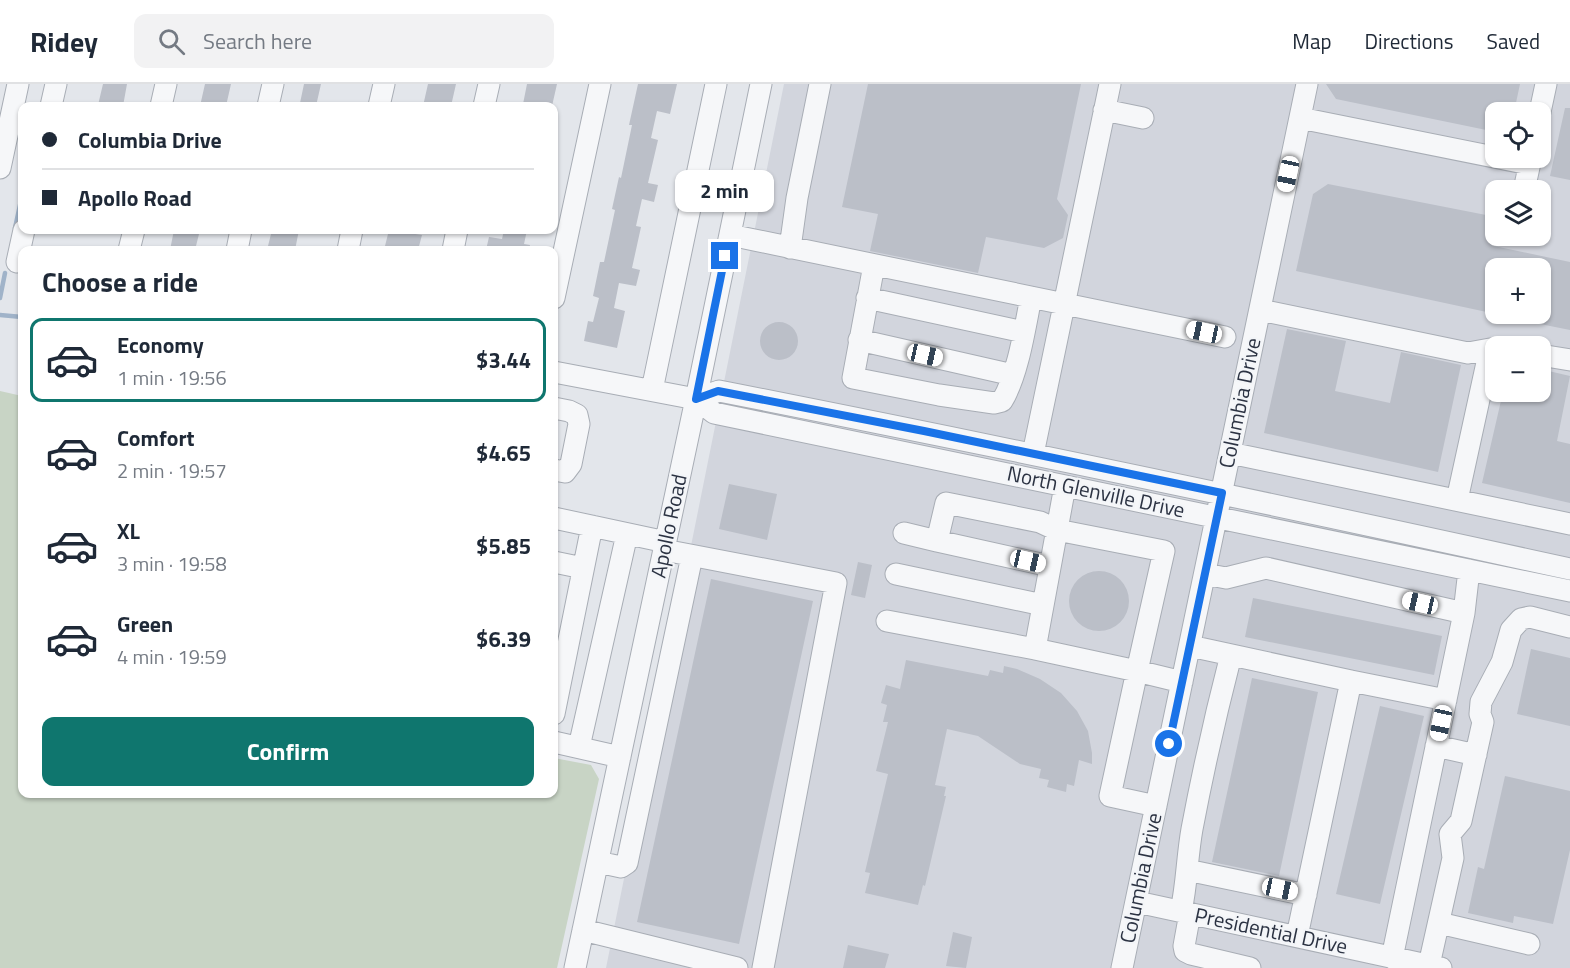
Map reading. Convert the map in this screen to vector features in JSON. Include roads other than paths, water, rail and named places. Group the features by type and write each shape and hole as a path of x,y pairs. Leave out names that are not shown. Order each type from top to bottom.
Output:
{"street":[{"path":"0,168 18,84"},
{"path":"52,102 56,84"},
{"path":"162,102 166,84"},
{"path":"269,102 273,84"},
{"path":"380,102 384,84"},
{"path":"485,102 489,84"},
{"path":"558,279 600,84"},
{"path":"652,390 716,84"},
{"name":"Apollo Road","path":"575,968 761,84"},
{"path":"790,248 797,198 820,84"},
{"path":"1032,454 1110,84"},
{"name":"Columbia Drive","path":"1122,968 1307,84"},
{"path":"1542,102 1546,84"},
{"path":"1104,110 1143,118"},
{"path":"1300,118 1485,153"},
{"path":"730,235 1225,336"},
{"path":"874,265 853,378 939,395 994,403 1002,400 1008,392 1013,375 1031,297"},
{"path":"867,298 1024,332"},
{"path":"1260,310 1468,353 1485,350"},
{"path":"859,340 1013,375"},
{"path":"1551,357 1570,360"},
{"name":"North Glenville Drive","path":"558,373 696,399 714,413 1570,591"},
{"path":"1457,500 1485,383"},
{"name":"North Glenville Drive","path":"696,399 718,391 924,431 1570,568"},
{"path":"558,409 577,415 579,424 568,470 558,471"},
{"path":"919,456 924,431"},
{"path":"1230,453 1570,524"},
{"path":"1035,649 1065,486"},
{"path":"937,541 946,503 1040,522 1057,530 1164,551 1110,796 1156,806"},
{"path":"558,519 627,534 692,556 836,583 763,968"},
{"path":"558,694 592,526"},
{"path":"904,533 1050,566"},
{"path":"579,747 627,534"},
{"path":"598,862 621,867 627,863 692,556"},
{"path":"558,563 583,568"},
{"path":"1205,574 1226,578 1266,568 1464,613"},
{"path":"1392,958 1464,613 1469,570"},
{"path":"896,574 1043,605"},
{"path":"1525,618 1531,583"},
{"path":"1429,966 1453,858 1450,834 1461,821 1483,722 1480,714 1481,702 1502,662 1511,630 1521,620 1530,617 1570,627"},
{"path":"887,621 1035,649 1182,682"},
{"path":"1190,646 1446,700"},
{"path":"1231,655 1199,789 1191,834 1184,946 1185,951 1191,954 1250,968"},
{"path":"1297,936 1351,681"},
{"path":"558,743 579,747 653,743"},
{"path":"1436,746 1476,754"},
{"path":"1187,870 1306,895"},
{"name":"Presidential Drive","path":"1137,902 1429,966"},
{"path":"1439,923 1528,944"},
{"path":"584,930 737,968"}],"waterway":[{"path":"15,228 18,214"},
{"path":"0,298 5,273"},
{"path":"0,315 18,317"}]}
